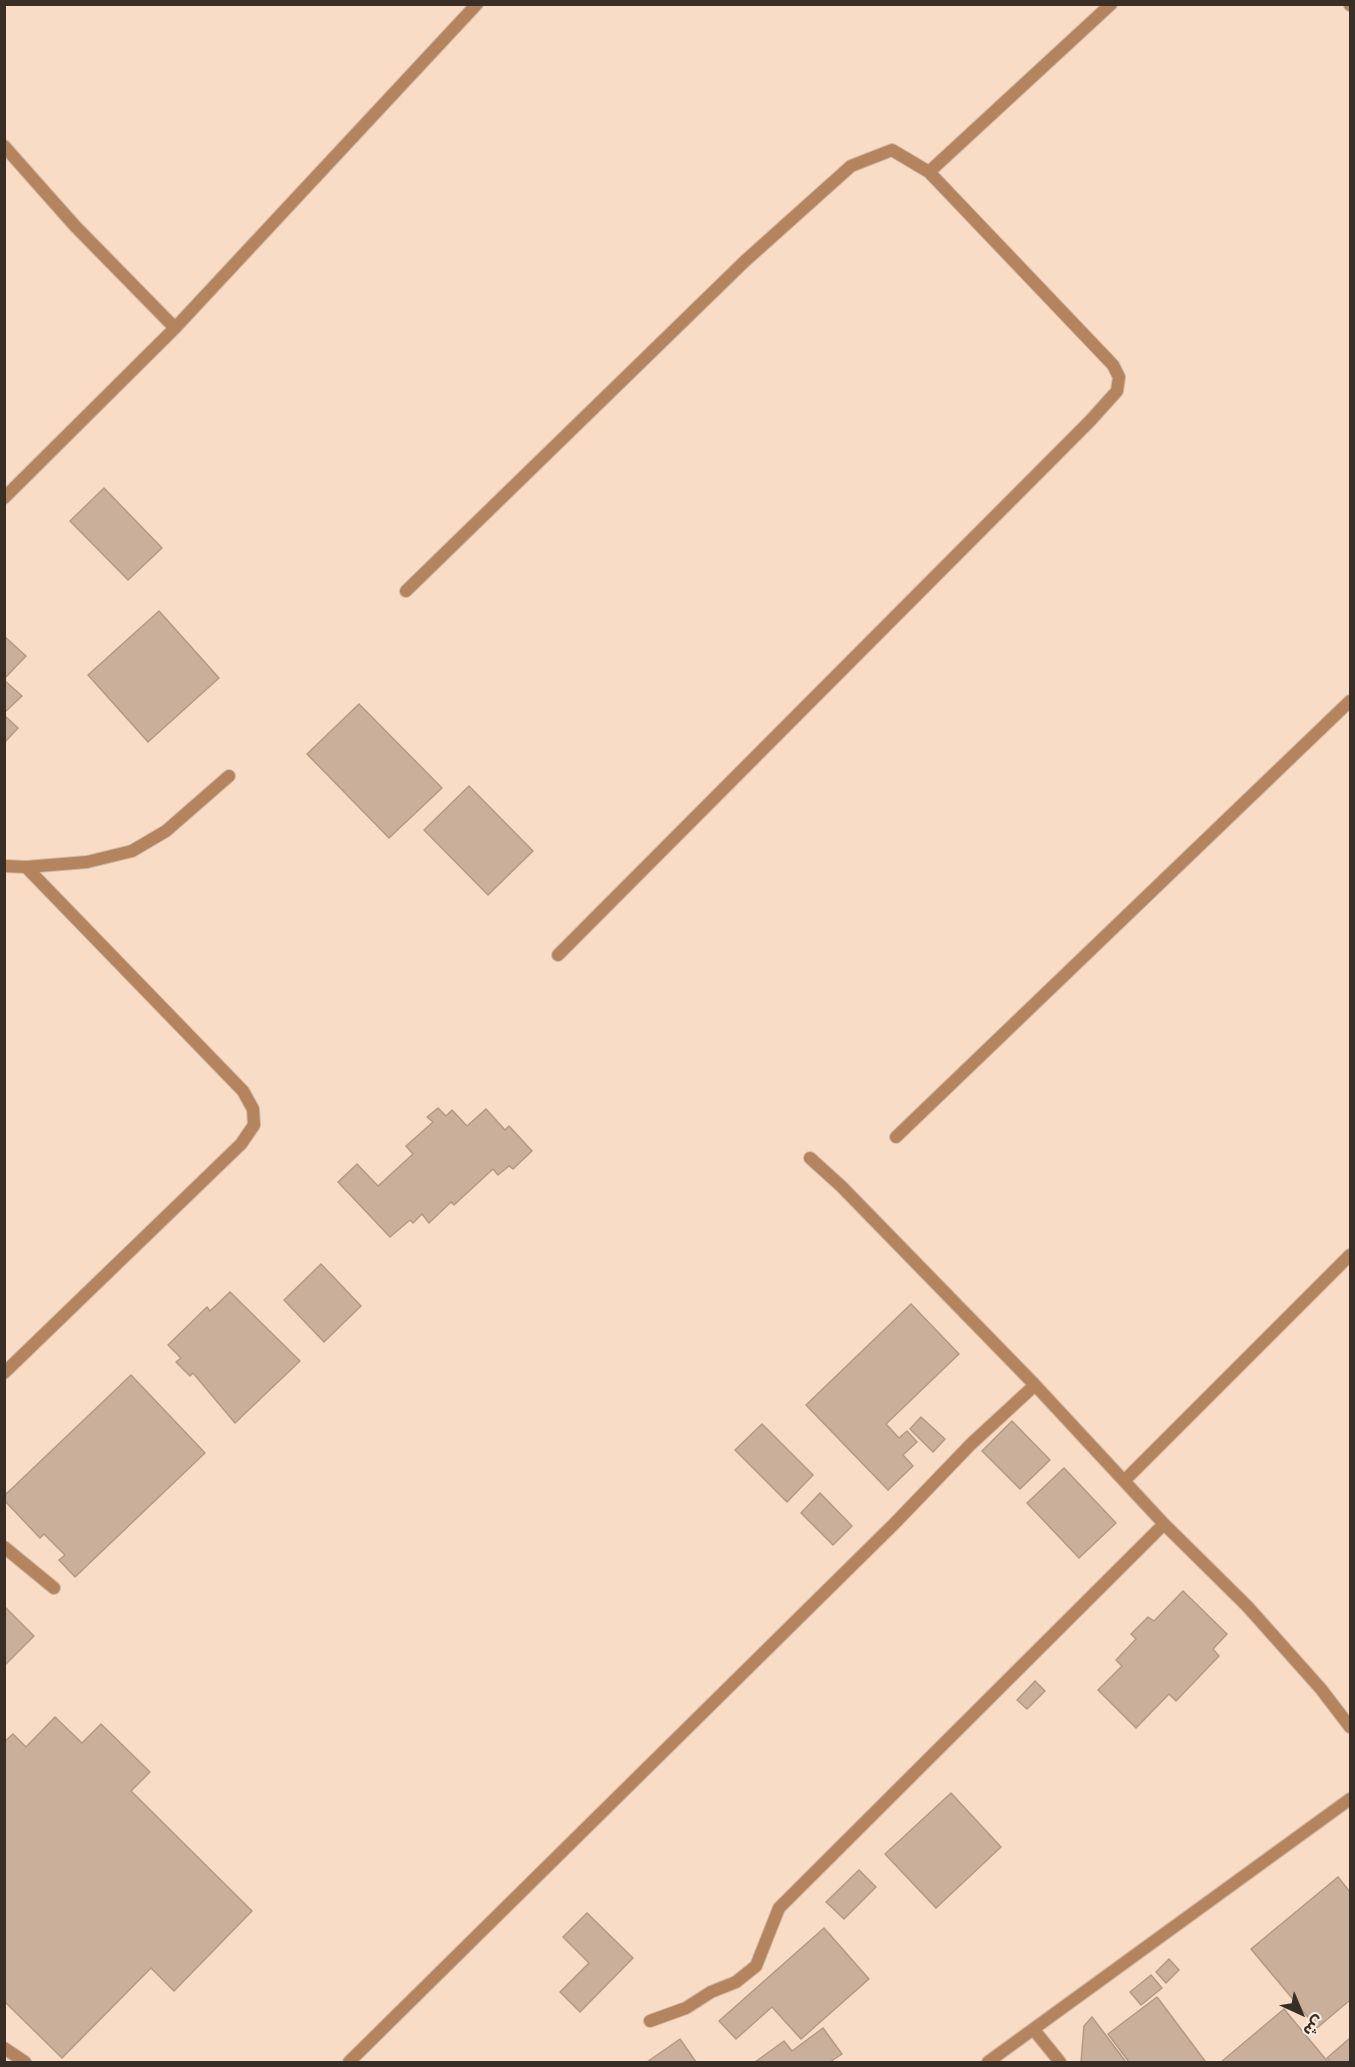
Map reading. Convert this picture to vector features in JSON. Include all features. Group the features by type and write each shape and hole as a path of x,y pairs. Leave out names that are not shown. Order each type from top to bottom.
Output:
{"street":[{"path":"4,498 175,328 477,4"},
{"path":"929,172 1111,4"},
{"path":"4,146 75,226 175,328"},
{"path":"406,591 745,261 851,166 892,150 929,172 1113,365 1119,377 1117,391 1090,421 558,955"},
{"path":"896,1137 1350,701"},
{"path":"4,866 26,867 87,862 132,851 166,831 229,776"},
{"path":"4,1373 241,1144 254,1125 253,1109 243,1091 26,867"},
{"path":"810,1158 841,1186 1035,1385 1164,1524 1247,1606 1350,1727"},
{"path":"1124,1481 1350,1255"},
{"path":"349,2062 803,1611 895,1523 971,1444 1035,1385"},
{"path":"650,2021 686,2008 711,1992 736,1982 756,1966 779,1908 1164,1524"},
{"path":"4,1547 54,1588"},
{"path":"988,2062 1034,2031 1350,1799"},
{"path":"1034,2031 1060,2062"},
{"path":"4,2048 25,2062"}],"building":[{"path":"104,488 162,548 128,580 70,521"},
{"path":"159,611 219,678 148,742 88,675"},
{"path":"4,636 26,656 4,679"},
{"path":"4,680 22,696 4,713"},
{"path":"359,704 442,788 389,838 307,754"},
{"path":"4,715 18,728 4,743"},
{"path":"469,786 533,851 488,895 424,830"},
{"path":"438,1108 446,1116 452,1110 467,1126 486,1109 505,1130 509,1126 532,1151 513,1169 509,1166 498,1175 493,1169 454,1205 451,1202 429,1223 422,1214 413,1223 410,1220 390,1237 338,1182 357,1164 378,1186 413,1154 406,1146 433,1122 427,1117"},
{"path":"321,1264 361,1306 324,1342 284,1300"},
{"path":"230,1292 300,1361 235,1423 193,1373 190,1376 176,1362 181,1358 168,1345 207,1307 210,1311"},
{"path":"911,1304 959,1354 886,1424 899,1438 907,1431 917,1442 903,1455 913,1466 888,1490 806,1405"},
{"path":"131,1375 205,1453 75,1577 59,1560 65,1555 44,1534 40,1538 4,1500 4,1496"},
{"path":"921,1417 945,1439 933,1452 910,1429"},
{"path":"1012,1421 1050,1460 1020,1489 982,1451"},
{"path":"762,1424 813,1475 787,1502 735,1450"},
{"path":"1064,1468 1116,1523 1079,1558 1027,1503"},
{"path":"820,1493 852,1526 833,1545 801,1513"},
{"path":"1183,1591 1227,1634 1213,1649 1219,1656 1176,1701 1169,1694 1136,1728 1098,1690 1122,1666 1116,1660 1136,1639 1131,1634 1148,1617 1154,1621"},
{"path":"4,1606 34,1636 4,1666"},
{"path":"1035,1681 1045,1691 1027,1709 1017,1700"},
{"path":"55,1717 82,1743 101,1724 150,1772 131,1791 252,1911 174,1991 151,1968 62,2058 4,2001 4,1742 13,1734 26,1747"},
{"path":"951,1793 1001,1847 936,1908 885,1854"},
{"path":"859,1870 876,1887 844,1919 826,1902"},
{"path":"1338,1877 1350,1892 1350,2000 1317,2028 1251,1949"},
{"path":"587,1913 633,1958 580,2012 560,1992 589,1963 563,1937"},
{"path":"824,1928 869,1979 801,2039 772,2007 736,2039 719,2021"},
{"path":"1169,1959 1179,1970 1166,1983 1156,1972"},
{"path":"1151,1975 1162,1988 1141,2005 1130,1992"},
{"path":"1157,1997 1205,2061 1129,2062 1108,2034"},
{"path":"1284,2009 1328,2062 1221,2062"},
{"path":"1092,2017 1126,2062 1081,2062 1084,2026"},
{"path":"823,2028 842,2054 830,2062 755,2062 784,2041 792,2051"},
{"path":"1350,2038 1350,2062 1331,2062 1327,2058"},
{"path":"680,2039 696,2062 647,2062"}]}
